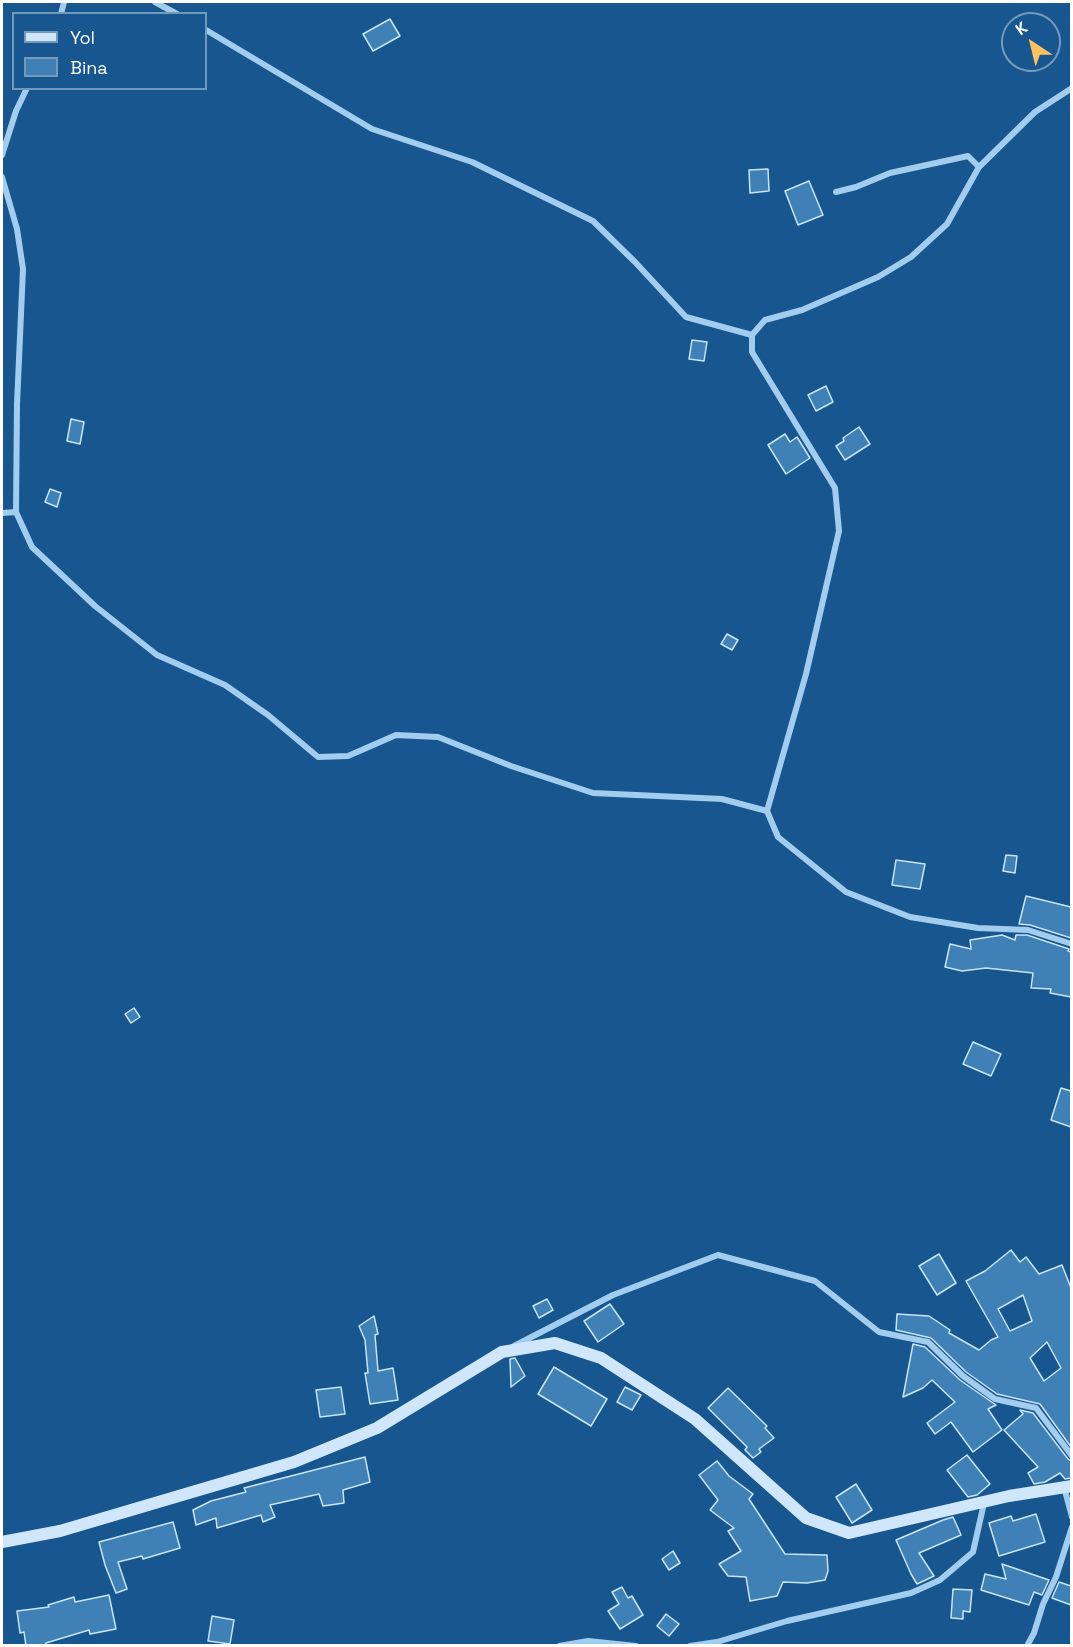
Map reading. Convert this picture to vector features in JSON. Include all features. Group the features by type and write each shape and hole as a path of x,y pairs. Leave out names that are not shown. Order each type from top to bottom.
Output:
{"main road":[{"path":"2,1542 60,1531 294,1462 377,1428 502,1352 555,1343 602,1358 695,1419 806,1518 849,1533 984,1502 1068,1486"}],"street":[{"path":"156,2 174,12"},
{"path":"207,31 372,129 472,162 593,221 686,317 752,335"},
{"path":"1071,88 1035,112 979,167 947,224 911,257 879,277 802,310 765,320 752,335 752,352 835,488 840,531 806,674 767,811 778,837 846,892 910,917 978,928 1028,930 1071,944"},
{"path":"2,155 16,111 26,90"},
{"path":"836,192 856,187 890,173 968,156 979,167"},
{"path":"2,177 17,229 23,269 17,404 16,512 32,547 95,606 157,655 225,685 268,715 318,757 348,756 396,735 438,737 511,766 593,794 722,800 767,811"},
{"path":"2,513 16,512"},
{"path":"502,1352 613,1295 718,1255 815,1281 879,1332 928,1342 963,1376 995,1399 1036,1408 1071,1456"},
{"path":"1068,1486 1071,1517"},
{"path":"690,1646 717,1642 788,1621 911,1593 940,1580 973,1552 984,1502"},
{"path":"1027,1646 1056,1577 1071,1527"},
{"path":"559,1646 588,1641 636,1646"}],"building":[{"path":"390,19 400,36 373,51 363,34"},
{"path":"768,169 769,191 750,193 749,170"},
{"path":"809,181 823,215 798,225 785,191"},
{"path":"692,340 707,342 704,361 689,359"},
{"path":"826,386 833,402 816,411 808,395"},
{"path":"71,419 84,422 80,444 67,441"},
{"path":"859,427 870,444 845,460 836,446"},
{"path":"785,434 790,442 797,437 810,458 786,474 768,445"},
{"path":"50,489 61,493 57,507 45,502"},
{"path":"727,634 738,640 732,650 721,644"},
{"path":"1006,855 1017,856 1015,873 1003,871"},
{"path":"896,860 925,864 920,889 892,885"},
{"path":"1026,896 1071,907 1071,938 1030,925 1019,924"},
{"path":"1002,935 1015,940 1016,935 1027,935 1069,949 1068,951 1071,952 1071,997 1050,993 1051,989 1031,988 1033,973 986,968 962,971 945,967 950,944 971,949 970,940"},
{"path":"134,1008 140,1017 131,1023 125,1014"},
{"path":"973,1042 1001,1054 991,1076 963,1064"},
{"path":"1061,1088 1071,1091 1071,1127 1051,1120"},
{"path":"1011,1250 1020,1262 1026,1257 1039,1274 1062,1265 1071,1288 1071,1447 1040,1404 997,1394 966,1372 931,1338 896,1330 897,1314 929,1316 950,1330 949,1333 979,1350 998,1337 966,1281 985,1271","holes":["1023,1295 1032,1321 1010,1331 998,1309","1047,1342 1061,1368 1044,1381 1030,1358"]},
{"path":"939,1254 956,1283 937,1295 919,1266"},
{"path":"547,1299 553,1310 539,1318 533,1306"},
{"path":"610,1304 624,1324 598,1342 584,1321"},
{"path":"374,1316 378,1334 375,1335 378,1371 393,1368 398,1400 370,1404 365,1373 368,1373 365,1340 359,1326"},
{"path":"913,1344 925,1347 960,1380 996,1405 988,1409 1002,1430 973,1452 951,1422 935,1434 927,1423 955,1402 932,1380 923,1388 903,1397"},
{"path":"515,1358 525,1376 511,1387 510,1359"},
{"path":"554,1367 607,1399 591,1426 538,1394"},
{"path":"341,1387 345,1414 320,1417 316,1390"},
{"path":"625,1387 641,1395 632,1410 617,1402"},
{"path":"728,1388 767,1426 765,1428 774,1438 759,1449 761,1452 753,1458 745,1450 747,1447 708,1408"},
{"path":"1020,1410 1033,1413 1071,1461 1071,1478 1065,1479 1060,1473 1045,1482 1034,1484 1028,1473 1038,1467 1004,1430 1023,1414"},
{"path":"967,1455 990,1484 977,1495 968,1497 947,1470"},
{"path":"365,1457 370,1482 343,1490 344,1503 323,1506 319,1494 270,1505 275,1517 263,1522 261,1515 217,1528 216,1518 196,1525 193,1510 211,1501 246,1492 244,1488"},
{"path":"717,1461 729,1476 753,1494 749,1499 785,1554 827,1555 828,1571 825,1580 807,1583 783,1582 777,1596 750,1601 746,1577 728,1576 719,1564 741,1551 728,1531 734,1528 710,1510 718,1500 699,1475"},
{"path":"856,1484 872,1510 852,1523 836,1497"},
{"path":"1036,1514 1045,1542 999,1556 989,1523 1011,1516 1013,1521"},
{"path":"953,1517 961,1535 919,1553 934,1576 917,1584 896,1540"},
{"path":"173,1522 180,1548 143,1559 142,1556 118,1562 127,1589 116,1593 99,1542"},
{"path":"673,1551 680,1563 669,1570 662,1559"},
{"path":"1002,1564 1049,1580 1042,1595 1034,1592 1029,1605 981,1590 985,1574 1006,1579"},
{"path":"1059,1582 1071,1586 1071,1605 1052,1598"},
{"path":"622,1587 628,1598 632,1596 643,1615 620,1629 608,1611 619,1604 612,1592"},
{"path":"953,1589 972,1590 970,1612 963,1611 963,1619 951,1618"},
{"path":"109,1595 116,1629 90,1634 89,1630 46,1643 46,1646 26,1646 24,1632 20,1633 17,1611 49,1607 48,1605 74,1597 75,1602"},
{"path":"666,1614 679,1624 669,1636 657,1626"},
{"path":"212,1616 234,1620 230,1644 208,1641"}]}
